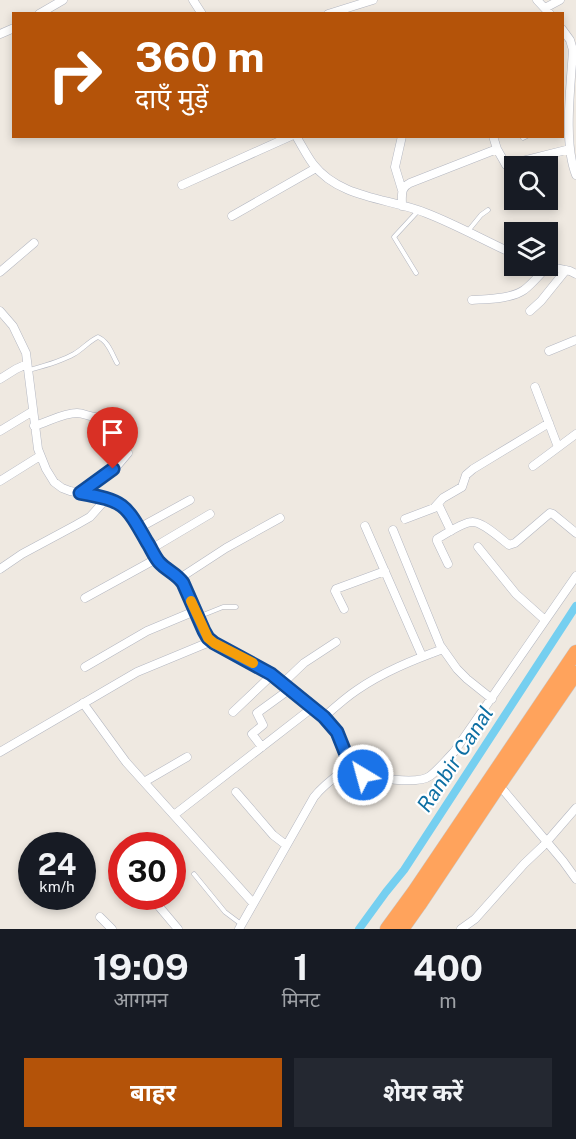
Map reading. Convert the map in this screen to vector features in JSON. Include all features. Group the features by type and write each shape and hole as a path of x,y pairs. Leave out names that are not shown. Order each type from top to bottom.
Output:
{"highway":[{"path":"387,929 576,652"},
{"path":"404,928 576,673"}],"street":[{"path":"42,12 63,0"},
{"path":"334,12 373,0"},
{"path":"537,0 548,11 560,0"},
{"path":"573,43 574,61 566,124 576,175"},
{"path":"182,185 287,138"},
{"path":"297,138 316,168 339,186 371,198 418,210 504,249"},
{"path":"402,138 395,168 402,190 402,206"},
{"path":"494,138 505,164 509,165 570,149"},
{"path":"402,190 410,183 497,149"},
{"path":"231,216 316,168"},
{"path":"0,272 34,243"},
{"path":"558,268 576,274"},
{"path":"530,311 566,270"},
{"path":"472,300 493,299 519,293 537,276"},
{"path":"1,312 13,327 26,353 34,426 40,456 54,482 62,488 107,498 124,506 140,528 156,559 180,578 204,631 212,641 272,675 324,717 337,732 354,770 363,775 410,781 423,780 430,776 453,752 492,699 576,576"},
{"path":"549,351 576,340"},
{"path":"0,379 15,369 28,368"},
{"path":"536,387 558,447"},
{"path":"0,431 33,411"},
{"path":"34,426 76,413 116,418"},
{"path":"405,519 434,508 443,498 462,487 466,476 473,469 549,423"},
{"path":"533,466 576,434"},
{"path":"80,493 117,466 128,453"},
{"path":"0,481 40,456"},
{"path":"0,569 29,550 90,517 107,498"},
{"path":"140,528 190,500"},
{"path":"438,504 451,531"},
{"path":"448,564 437,540 438,537 470,522 476,522 508,544 512,544 551,513 576,533"},
{"path":"151,549 210,514"},
{"path":"180,578 226,548 280,518"},
{"path":"365,526 422,656"},
{"path":"393,530 443,649 457,669 492,699"},
{"path":"478,547 516,594 545,620"},
{"path":"85,598 156,559"},
{"path":"344,609 336,589 385,571"},
{"path":"85,667 147,631 196,614"},
{"path":"0,752 137,672 212,641"},
{"path":"283,683 304,663 336,642"},
{"path":"324,717 351,694 374,679 422,656 443,649"},
{"path":"233,712 272,675"},
{"path":"262,747 252,734 263,724 257,713 290,689"},
{"path":"83,703 126,762 253,903"},
{"path":"174,815 312,708"},
{"path":"144,782 187,758"},
{"path":"240,927 314,797 321,788 351,765"},
{"path":"499,785 576,879"},
{"path":"236,792 273,835 286,845"},
{"path":"461,929 475,919 576,808"},
{"path":"162,910 178,929"},
{"path":"100,917 112,929"}],"lane":[{"path":"416,273 394,237 418,210"},
{"path":"467,231 488,210"},
{"path":"28,368 65,358 98,337 105,342 117,363"},
{"path":"196,614 223,607 236,607"},
{"path":"194,874 240,927"}],"waterway":[{"name":"Ranbir Canal","path":"359,929 404,870 576,606"}],"slow traffic":[{"path":"191,601 208,638 253,663"}],"route":[{"path":"113,469 80,493 107,498 124,506 136,521 160,563 180,578 208,638 271,674 324,717 337,732 354,770 363,775"}]}
